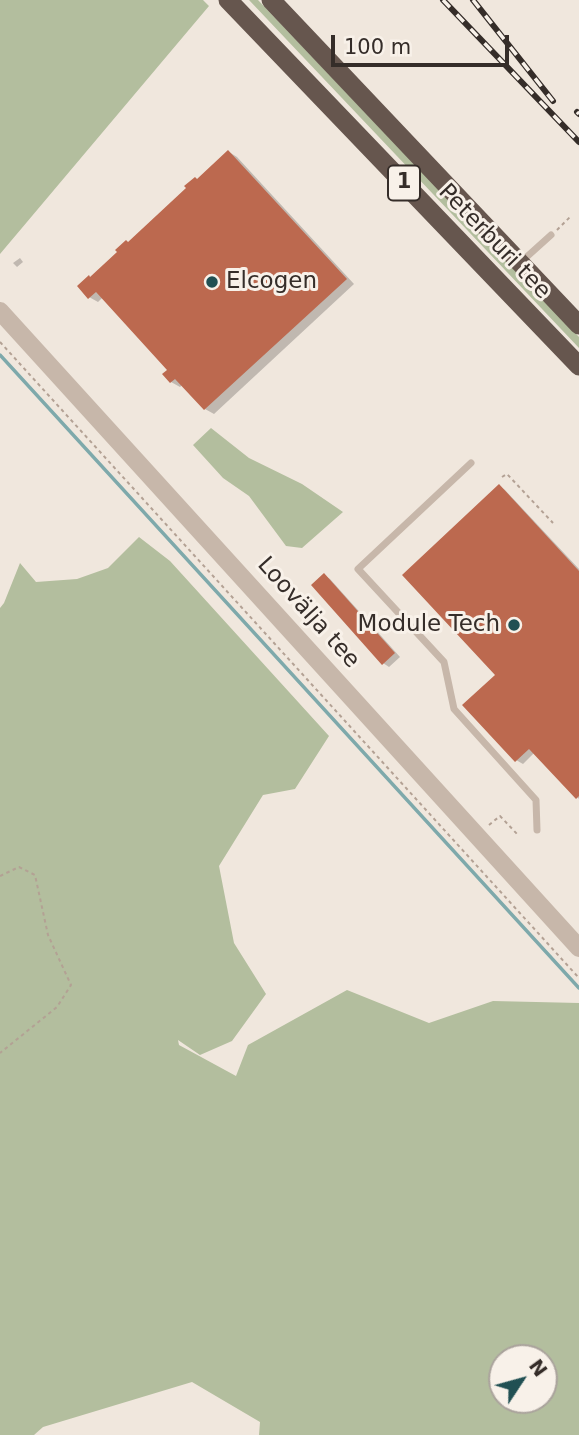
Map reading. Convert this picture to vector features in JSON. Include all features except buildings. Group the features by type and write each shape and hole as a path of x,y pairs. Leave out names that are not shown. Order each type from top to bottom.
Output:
{"highway":[{"name":"Peterburi tee","path":"228,0 579,366"},
{"name":"Peterburi tee","path":"271,0 579,325"}],"street":[{"name":"Loovälja tee","path":"0,311 579,948"}],"lane":[{"path":"520,263 551,235"},
{"path":"471,463 358,569 444,662 454,709 536,800 537,830"}],"path":[{"path":"551,235 570,216"},
{"path":"0,342 579,978"},
{"path":"502,477 507,474 553,523"},
{"path":"477,836 500,816 518,835"},
{"path":"0,876 19,867 35,875 48,935 71,985 57,1007 0,1053"}],"green space":[{"path":"0,0 203,0 209,6 0,254"},
{"path":"249,0 258,0 579,337 579,348"},
{"path":"211,428 249,458 302,484 343,512 302,548 286,546 249,496 223,478 193,445"},
{"path":"139,537 170,561 329,736 295,789 263,795 219,866 234,943 266,994 232,1041 200,1055 178,1040 179,1045 236,1076 248,1045 347,990 429,1023 493,1001 579,1003 579,1435 259,1435 260,1422 192,1382 43,1427 34,1435 0,1435 0,608 20,563 36,582 77,579 108,568"}],"waterway":[{"path":"0,355 579,988"}],"railway":[{"path":"443,0 579,142"},
{"path":"473,0 553,101"}],"place":[{"name":"Elcogen","path":"212,282"},
{"name":"Module Tech","path":"514,625"}]}
